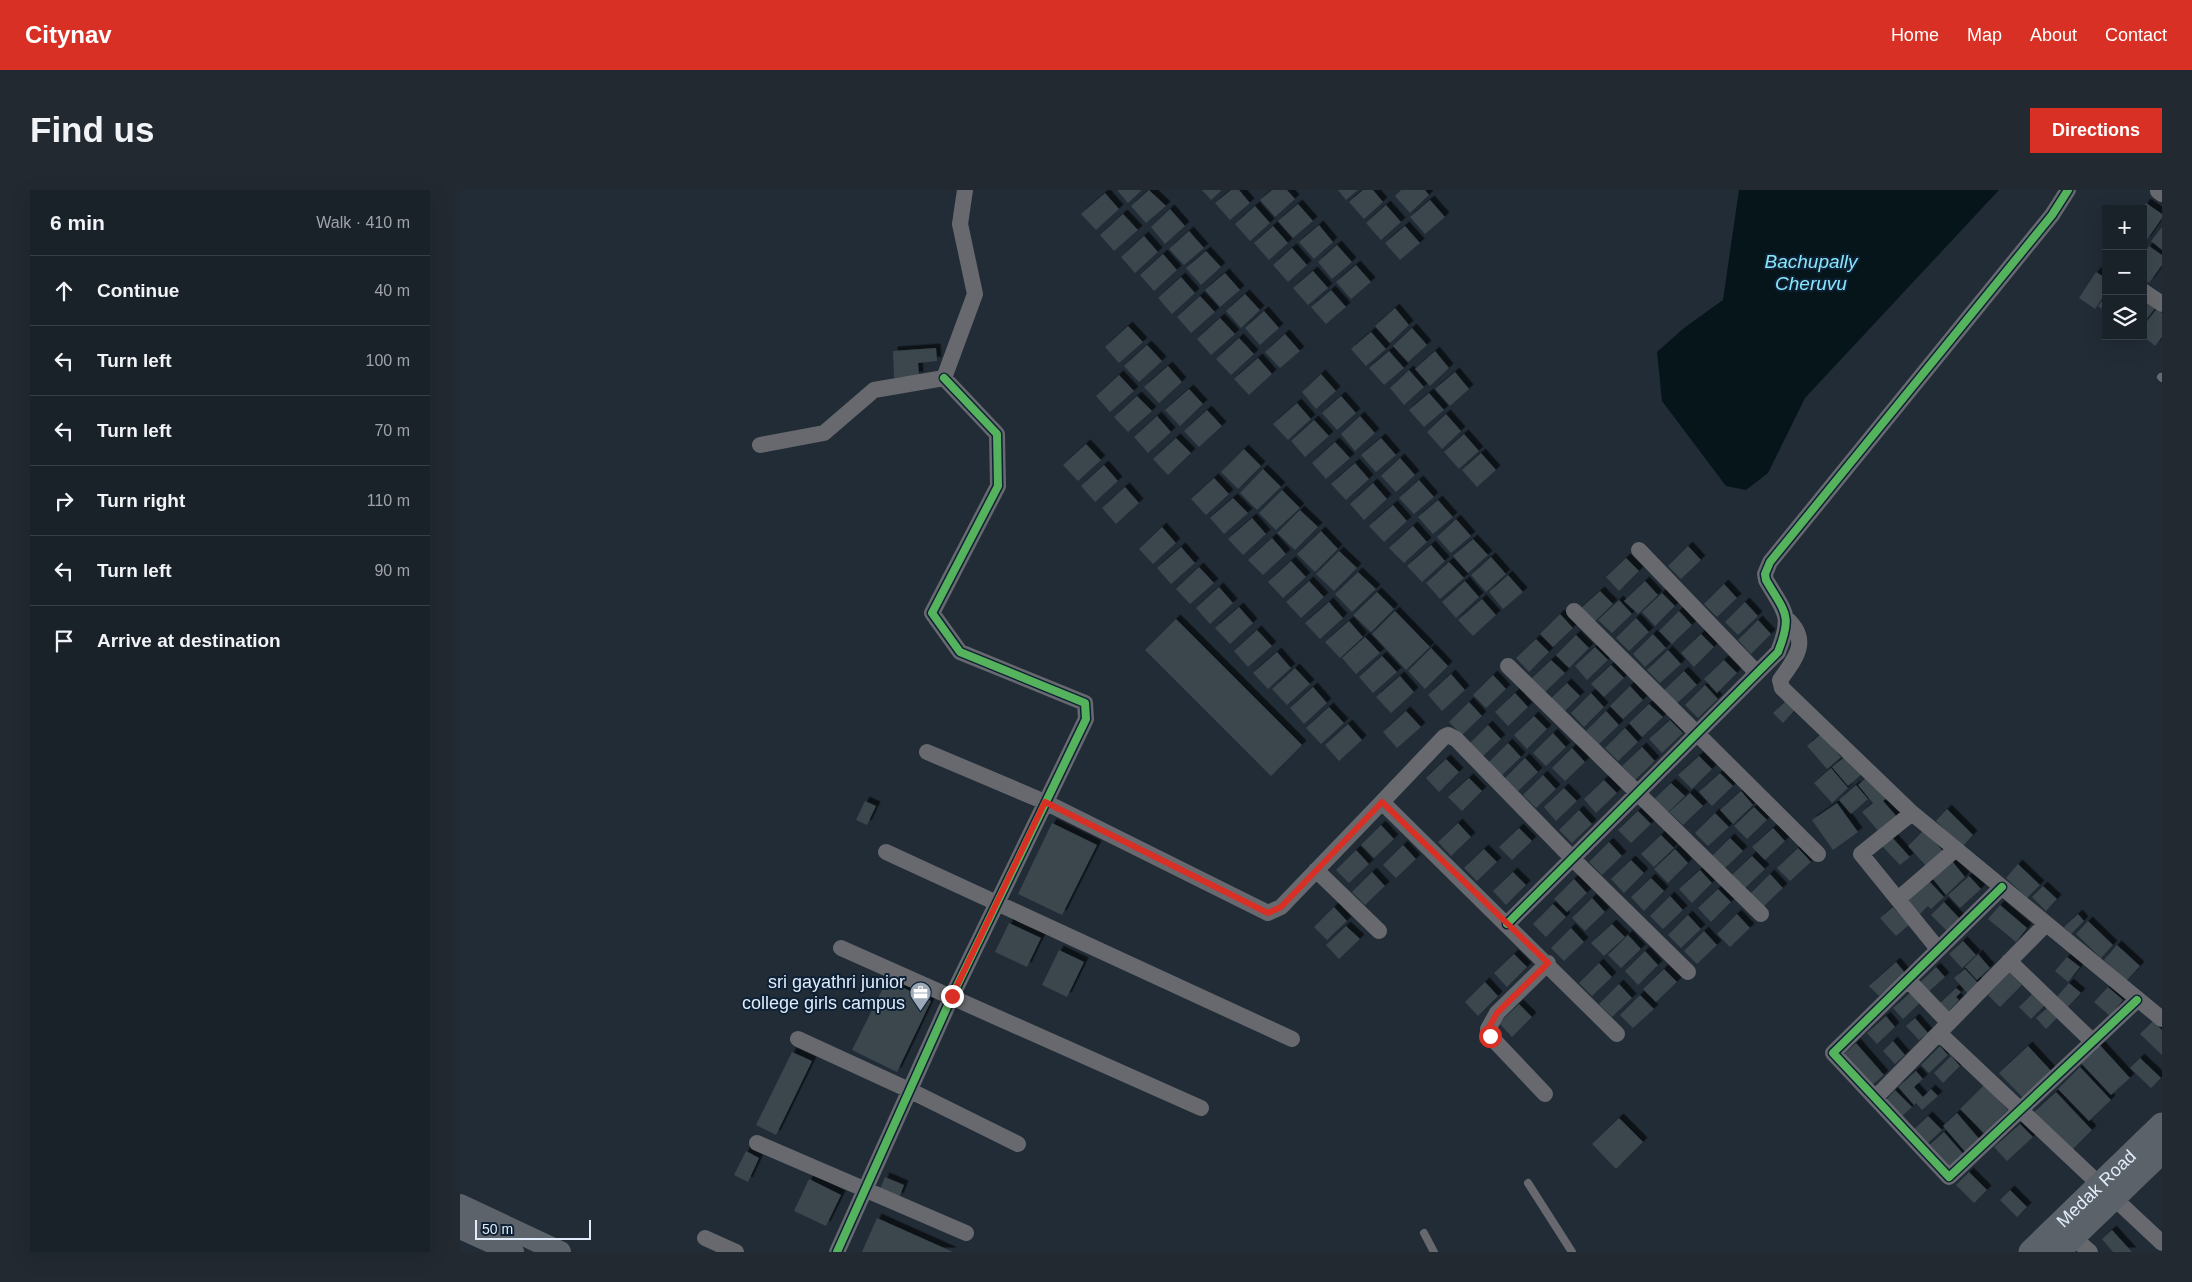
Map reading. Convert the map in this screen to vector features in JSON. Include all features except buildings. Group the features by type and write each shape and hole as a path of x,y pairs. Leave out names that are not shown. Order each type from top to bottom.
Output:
{"main road":[{"name":"Medak Road","path":"2073,1247 2107,1191 2162,1125"},
{"name":"Medak Road","path":"2031,1252 2107,1191 2162,1151"}],"street":[{"path":"944,378 975,294 960,224 965,190"},
{"path":"2068,190 2052,215 1770,562 1765,574 1766,580 1786,618 1796,626 1800,640 1798,656 1780,680 1782,688 1912,813 2162,1019"},
{"path":"2147,294 2162,304"},
{"path":"760,445 824,433 874,390 944,378"},
{"path":"837,1252 952,996 1086,719 1085,703 960,652 932,613 998,486 997,434 944,378"},
{"path":"1639,550 1757,673"},
{"path":"1574,610 1818,854"},
{"path":"1507,924 1778,652 1786,632 1786,618"},
{"path":"1508,666 1761,914"},
{"path":"927,752 1045,802 1268,913 1281,907 1448,735 1456,739 1573,859 1688,972"},
{"path":"1382,802 1548,963 1617,1034"},
{"path":"1912,813 1861,854 1938,949"},
{"path":"1898,899 1956,849"},
{"path":"886,852 1292,1039"},
{"path":"1316,870 1380,931"},
{"path":"2002,887 1833,1053 1948,1176 2137,1000"},
{"path":"1875,1098 2046,924"},
{"path":"841,948 1201,1108"},
{"path":"2009,961 2093,1042"},
{"path":"1546,1094 1490,1036 1488,1029 1497,1013 1548,963"},
{"path":"1908,980 1944,1028 2020,1110 2162,1244"},
{"path":"798,1039 909,1090 1018,1144"},
{"path":"757,1143 966,1233"},
{"path":"460,1205 560,1252"},
{"path":"460,1228 513,1252"},
{"path":"705,1238 736,1252"}],"lane":[{"path":"1528,1182 1572,1252"},
{"path":"1424,1233 1434,1252"}],"water":[{"name":"Bachupally Cheruvu","path":"1739,190 1999,190 1805,398 1768,473 1746,490 1726,486 1662,401 1657,352 1684,328 1723,300"}],"cycle path":[{"path":"1507,924 1778,652 1783,639 1786,621 1782,607 1766,580 1765,574 1770,562 2052,215 2068,190"},
{"path":"837,1252 952,996 1086,719 1085,703 960,652 932,613 998,486 997,434 944,378"},
{"path":"2002,887 1833,1053 1949,1177 2137,1000"}],"place":[{"name":"sri gayathri junior college girls campus","path":"921,1011"}],"route":[{"path":"952,996 1045,802 1268,913 1281,907 1382,802 1548,963 1497,1013 1490,1022 1488,1029 1490,1036"}]}
